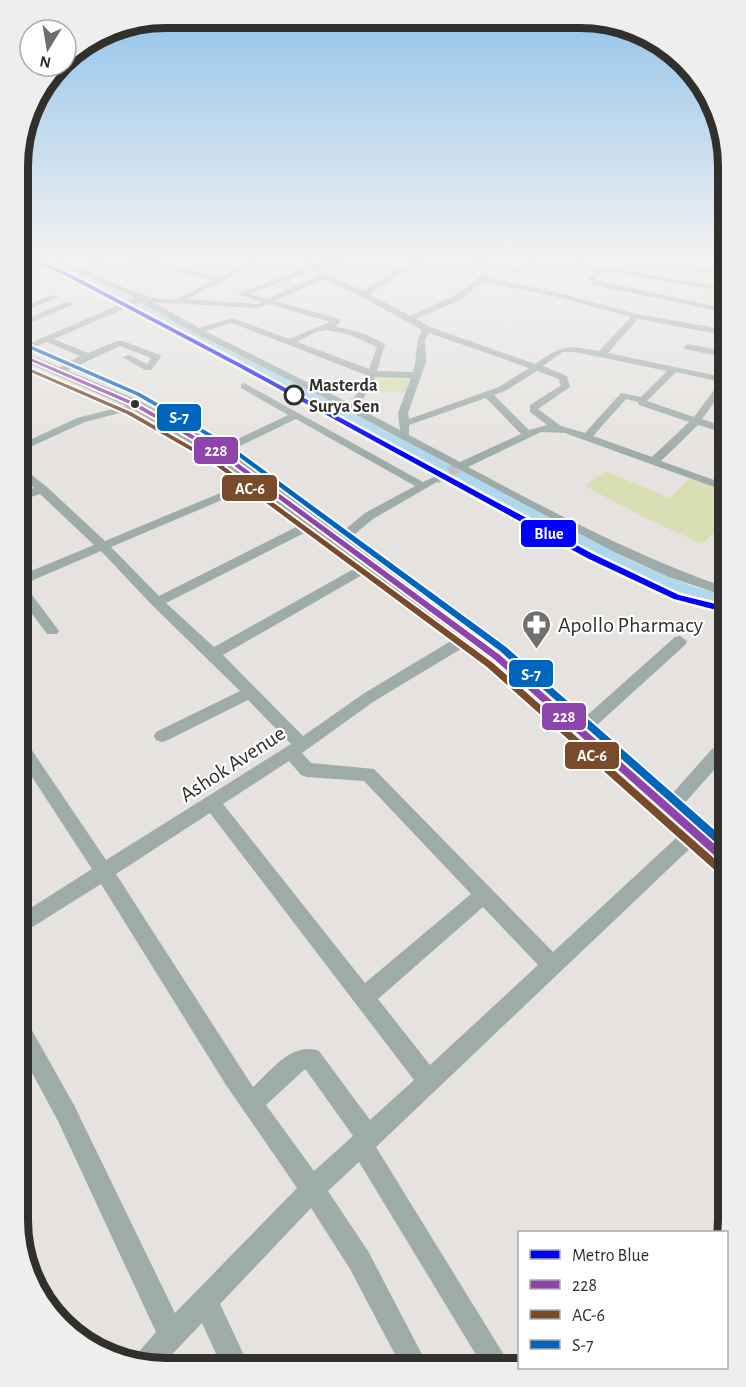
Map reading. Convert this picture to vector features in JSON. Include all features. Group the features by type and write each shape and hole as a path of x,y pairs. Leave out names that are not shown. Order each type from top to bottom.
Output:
{"main road":[{"path":"28,357 136,406 219,452 497,657 717,852"}],"street":[{"path":"28,350 83,324"},
{"path":"185,324 353,409 620,550 674,574 718,589"},
{"path":"198,331 220,324"},
{"path":"242,324 372,374 417,375"},
{"path":"290,342 332,324"},
{"path":"418,324 427,329 564,378 565,387 533,407 533,410 557,428 718,485"},
{"path":"601,355 629,324"},
{"path":"678,324 718,331"},
{"path":"327,327 350,333 382,346 372,374 353,409"},
{"path":"406,438 403,413 421,362 420,344 427,329"},
{"path":"47,339 87,357"},
{"path":"59,371 120,344 157,357 148,368 126,357"},
{"path":"688,347 718,354"},
{"path":"403,424 511,385 566,348 718,377"},
{"path":"587,437 624,395 643,400 675,368"},
{"path":"244,386 423,486"},
{"path":"654,461 696,420 718,391"},
{"path":"488,395 528,435"},
{"path":"642,403 718,427"},
{"path":"28,446 81,420 136,406"},
{"path":"219,452 296,415"},
{"path":"459,467 538,430 557,428"},
{"path":"28,476 103,545 157,602 250,692 297,748 307,770 368,774 552,965"},
{"path":"339,541 369,516 436,479"},
{"path":"28,577 258,481"},
{"path":"28,495 43,489"},
{"path":"157,602 314,523"},
{"path":"213,654 372,564"},
{"path":"28,599 52,631"},
{"name":"Ashok Avenue","path":"28,920 103,870 297,748 368,698 469,637"},
{"path":"579,731 680,641"},
{"path":"162,736 250,692"},
{"path":"669,809 717,755"},
{"path":"28,758 103,870 252,1103 313,1189 359,1260 411,1358"},
{"path":"212,803 429,1081"},
{"path":"151,1357 313,1189 695,832"},
{"path":"364,998 483,895"},
{"path":"28,1043 66,1113 172,1336"},
{"path":"252,1103 299,1060 311,1059 365,1141 493,1358"},
{"path":"206,1302 232,1358"}],"green space":[{"path":"375,372 415,375 408,394 367,390"},
{"path":"605,471 670,498 690,478 718,488 718,530 702,544 643,517 585,486"}],"waterway":[{"path":"176,324 620,564 681,590 718,602"}],"tunnel":[{"path":"436,479 459,467"}],"metro line":[{"name":"Blue","path":"161,324 590,556 677,597 718,607"}],"transit line":[{"name":"S-7","path":"28,346 138,394 225,444 503,649 717,839"},
{"name":"228","path":"28,358 134,404 219,452 497,657 717,853"},
{"name":"AC-6","path":"28,369 129,413 213,461 490,665 717,867"}],"place":[{"name":"Masterda Surya Sen","path":"294,395"},
{"name":"Apollo Pharmacy","path":"537,650"}]}
